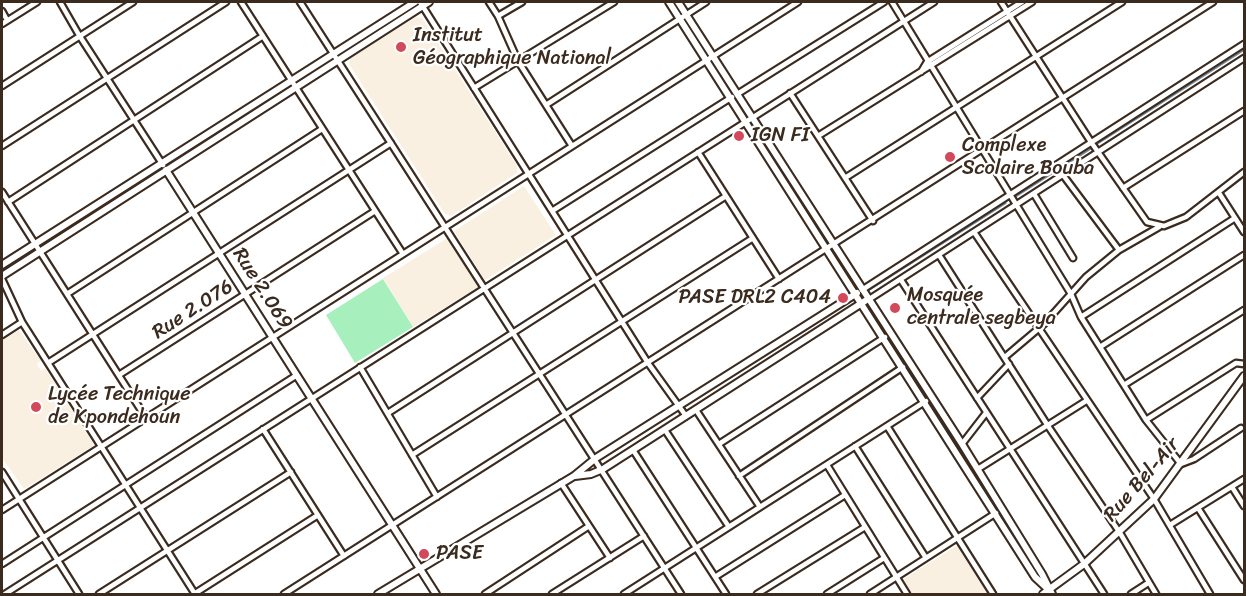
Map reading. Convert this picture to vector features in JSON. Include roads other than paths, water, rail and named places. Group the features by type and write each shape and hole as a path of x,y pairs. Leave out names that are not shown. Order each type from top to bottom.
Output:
{"street":[{"path":"2,24 37,2"},
{"name":"Rue 2.069","path":"60,2 106,79 162,162 436,594"},
{"path":"2,86 133,2"},
{"path":"2,146 226,2"},
{"path":"241,2 403,254"},
{"path":"300,2 603,469 681,594"},
{"path":"2,265 415,2"},
{"path":"318,515 194,594 22,322 2,277 338,60 421,3 429,2"},
{"path":"489,2 498,16 518,61 572,146"},
{"path":"498,16 522,2"},
{"path":"474,88 614,2"},
{"path":"669,2 679,18 739,93 834,245 903,367 1035,577 1050,592"},
{"path":"678,2 747,123 827,250 859,292"},
{"path":"546,105 706,2"},
{"path":"2,510 798,2"},
{"path":"739,93 884,2"},
{"path":"892,2 1071,294 1081,317 1146,420 1181,464 1194,459 1241,428"},
{"path":"5,594 934,2"},
{"path":"1001,2 1143,218 1159,227"},
{"path":"818,136 920,74 929,65 1009,13 1022,2"},
{"path":"1009,13 1032,2"},
{"path":"845,178 1122,2"},
{"path":"284,594 1214,2"},
{"path":"421,3 648,363 686,416"},
{"path":"2,11 7,20"},
{"path":"8,202 262,36"},
{"path":"380,594 574,476 596,459 1245,44"},
{"path":"574,476 591,474 603,469 1245,58"},
{"path":"790,93 873,221"},
{"path":"552,211 732,97"},
{"path":"1123,188 1245,111"},
{"path":"66,294 322,129"},
{"path":"48,363 391,142"},
{"path":"698,152 779,279"},
{"path":"1005,357 1040,328 1086,277 1119,250 1159,227 1169,225 1197,211 1245,172"},
{"path":"1063,175 1119,250"},
{"path":"2,192 146,418"},
{"path":"1219,193 1245,232"},
{"path":"1034,194 1073,258"},
{"path":"388,413 726,196"},
{"name":"Rue 2.076","path":"119,375 375,211"},
{"path":"1081,317 1235,218"},
{"path":"974,232 1154,499 1210,594"},
{"path":"412,455 753,238"},
{"path":"939,255 1048,426 1120,533 1156,594"},
{"path":"1100,346 1245,255"},
{"path":"901,280 1104,594"},
{"path":"865,302 978,469 1042,574 1050,592"},
{"path":"1124,385 1245,310"},
{"path":"2,335 22,322"},
{"path":"718,444 885,337"},
{"path":"1146,420 1236,363 1245,364"},
{"path":"977,398 1009,364"},
{"path":"360,367 437,497"},
{"path":"739,476 903,367"},
{"path":"2,564 297,375"},
{"name":"Rue Bel-Air","path":"1042,594 1050,592 1084,564 1154,499 1245,376"},
{"path":"624,594 926,401"},
{"path":"978,469 1086,401"},
{"path":"696,410 760,507"},
{"path":"962,444 986,413"},
{"path":"887,426 993,594"},
{"path":"263,429 344,556"},
{"path":"665,430 729,527"},
{"path":"855,446 926,558"},
{"path":"633,450 726,594"},
{"path":"827,465 907,594"},
{"path":"2,472 79,594"},
{"path":"99,594 291,472"},
{"path":"1170,525 1245,479"},
{"path":"561,483 610,558"},
{"path":"1232,487 1245,506"},
{"path":"715,577 845,495"},
{"path":"1198,508 1245,580"},
{"path":"870,594 996,513"},
{"path":"485,594 590,526"},
{"path":"757,594 865,527"},
{"path":"552,594 644,536"},
{"path":"827,594 884,558"},
{"path":"1131,594 1148,583"}],"waterway":[{"path":"1013,11 1028,2"},
{"path":"932,62 1006,15"},
{"path":"1097,144 1244,50"},
{"path":"1015,197 1092,148"},
{"path":"866,292 1006,203"}],"place":[{"name":"Institut Géographique National","path":"401,47"},
{"name":"IGN FI","path":"739,136"},
{"name":"Complexe Scolaire Bouba","path":"950,157"},
{"name":"PASE DRL2 C404","path":"843,298"},
{"name":"Mosquée centrale segbeya","path":"895,308"},
{"name":"Lycée Technique de Kpondehoun","path":"36,407"},
{"name":"PASE","path":"424,554"}]}
